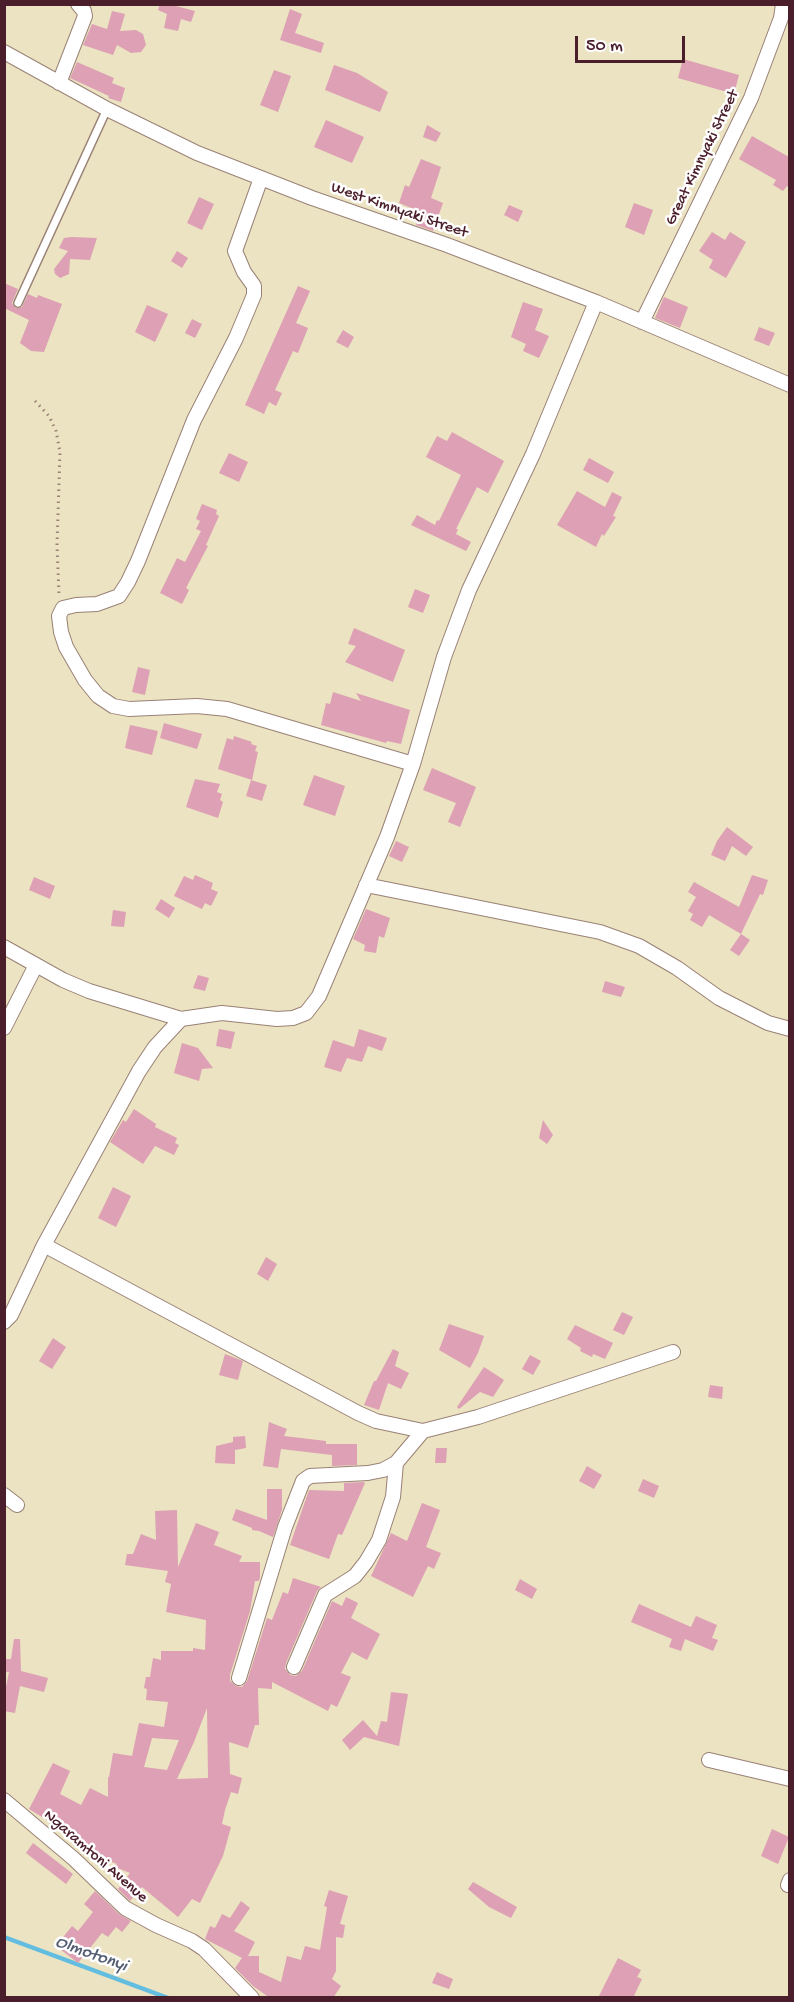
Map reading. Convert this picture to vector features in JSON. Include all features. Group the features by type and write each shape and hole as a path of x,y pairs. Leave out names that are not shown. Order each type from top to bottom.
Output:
{"street":[{"path":"59,83 85,16 78,4"},
{"name":"Great Kimnyaki Street","path":"642,322 750,98 784,15"},
{"name":"West Kimnyaki Street","path":"4,52 107,109 197,153 312,198 447,245 596,302 789,385"},
{"path":"261,178 235,251 244,272 254,286 254,295 236,338 194,420 138,561 118,596 97,604 68,606 60,611 61,632 72,659 85,680 98,696 113,706 129,709 197,706 227,709 413,764"},
{"path":"4,947 63,980 89,991 181,1019 222,1013 277,1019 293,1018 306,1013 320,996 387,837 413,764 444,657 469,590 533,454 596,302"},
{"path":"366,885 600,932 639,946 677,968 719,998 768,1023 789,1029"},
{"path":"4,1028 36,965"},
{"path":"4,1322 19,1299 44,1245 139,1071 155,1047 181,1019"},
{"path":"44,1245 358,1413 376,1421 423,1431 478,1417 673,1352"},
{"path":"238,1678 285,1527 303,1481 310,1476 383,1470 396,1463 423,1431"},
{"path":"294,1667 325,1595 355,1576 379,1540 393,1497 396,1463"},
{"path":"4,1495 17,1505"},
{"path":"709,1760 789,1778"},
{"name":"Ngaramtoni Avenue","path":"4,1800 74,1859 125,1908 204,1949 252,1998"}],"lane":[{"path":"18,303 107,109"}],"path":[{"path":"35,400 49,416 56,431 60,452 57,544 60,611"}],"building":[{"path":"160,4 195,11 191,22 181,19 178,31 164,28 167,14 158,10"},
{"path":"290,9 302,14 295,33 324,43 321,53 280,40"},
{"path":"112,11 125,14 120,31 136,30 143,34 146,45 141,52 131,53 117,45 113,55 83,45 92,24 107,29"},
{"path":"683,59 739,75 734,94 678,78"},
{"path":"77,62 114,78 112,83 125,88 121,102 108,98 109,96 70,78"},
{"path":"334,65 357,73 388,92 380,112 325,90"},
{"path":"274,70 291,76 278,112 260,105"},
{"path":"326,120 364,137 352,163 314,147"},
{"path":"427,125 441,133 436,142 423,137"},
{"path":"752,136 789,157 789,187 787,186 783,191 773,185 776,180 739,159"},
{"path":"421,159 441,167 431,198 443,203 433,231 416,225 421,212 399,203 405,185 409,187"},
{"path":"199,197 214,204 202,230 187,223"},
{"path":"634,203 653,210 644,235 625,227"},
{"path":"509,205 523,211 518,222 504,215"},
{"path":"712,232 725,240 730,232 746,242 726,278 709,268 713,260 699,251"},
{"path":"64,238 97,238 90,260 70,259 69,274 60,278 55,274 54,269 68,251 59,248"},
{"path":"177,251 188,258 182,268 171,261"},
{"path":"4,283 18,289 12,303 16,308 22,307 28,294 37,298 38,295 62,304 44,352 31,351 20,343 29,320 4,308"},
{"path":"298,286 310,291 296,323 308,328 298,353 293,351 275,390 282,393 276,406 269,402 264,414 245,405"},
{"path":"664,297 688,307 680,328 655,318"},
{"path":"523,302 543,309 535,330 549,336 539,358 523,351 526,344 511,337"},
{"path":"147,305 168,314 155,342 135,332"},
{"path":"192,319 202,324 195,338 185,333"},
{"path":"759,327 775,333 769,346 754,340"},
{"path":"343,330 354,337 348,348 336,342"},
{"path":"452,432 504,461 488,493 477,487 456,529 458,529 456,534 471,542 466,551 411,525 417,515 435,525 437,520 439,521 461,475 426,457 437,436 447,441"},
{"path":"229,453 248,462 239,482 219,473"},
{"path":"589,458 614,472 608,483 583,470"},
{"path":"577,491 605,507 612,492 622,497 613,516 616,517 604,536 602,534 596,547 557,525"},
{"path":"202,504 217,510 216,514 219,516 206,545 208,546 186,588 189,590 182,604 160,593 177,558 185,562 201,531 196,529 200,521 196,519"},
{"path":"415,589 430,595 423,613 408,607"},
{"path":"354,628 405,650 393,682 345,662 356,646 348,644"},
{"path":"138,667 150,670 145,695 132,692"},
{"path":"333,692 361,701 356,693 410,710 401,744 387,741 386,743 321,725 326,703 330,704"},
{"path":"164,723 202,734 197,749 160,738"},
{"path":"130,725 158,731 152,755 125,748"},
{"path":"234,736 257,746 255,751 258,752 252,780 218,769 227,738 233,740"},
{"path":"432,768 476,787 460,827 448,822 456,803 423,790"},
{"path":"314,775 345,786 335,816 303,805"},
{"path":"195,779 220,784 217,792 222,794 220,800 223,802 218,818 186,807"},
{"path":"251,780 267,785 262,801 246,796"},
{"path":"727,827 753,847 746,856 732,846 725,861 711,855"},
{"path":"396,841 409,847 402,862 389,856"},
{"path":"195,875 213,883 211,889 218,892 211,906 205,903 202,909 174,896 184,876 193,880"},
{"path":"752,875 768,880 763,895 760,894 741,934 709,915 702,927 690,920 693,914 688,911 696,897 688,892 694,882 739,907"},
{"path":"34,877 55,886 50,899 29,890"},
{"path":"161,899 175,908 169,918 155,909"},
{"path":"366,909 390,918 384,938 379,936 376,953 364,951 365,945 353,939"},
{"path":"113,910 126,912 124,927 111,926"},
{"path":"741,934 750,940 739,956 730,950"},
{"path":"198,975 209,978 205,991 193,988"},
{"path":"605,981 625,987 621,997 602,992"},
{"path":"219,1029 235,1032 231,1049 216,1046"},
{"path":"359,1029 387,1038 382,1051 368,1046 362,1062 347,1058 341,1072 324,1067 333,1040 354,1047"},
{"path":"182,1043 198,1048 213,1068 202,1069 199,1081 174,1073"},
{"path":"134,1109 156,1124 155,1127 177,1138 175,1143 179,1145 174,1155 155,1146 143,1164 110,1142 123,1120 126,1122"},
{"path":"543,1120 553,1135 547,1144 539,1138"},
{"path":"113,1187 131,1196 116,1227 98,1218"},
{"path":"266,1257 277,1264 268,1281 257,1274"},
{"path":"622,1312 633,1317 624,1335 613,1330"},
{"path":"449,1324 484,1336 470,1368 439,1350"},
{"path":"575,1325 613,1343 605,1359 593,1354 592,1357 580,1351 581,1348 567,1339"},
{"path":"53,1338 66,1347 52,1369 39,1361"},
{"path":"393,1349 399,1352 395,1366 409,1373 401,1389 388,1383 379,1410 364,1405 374,1381"},
{"path":"225,1354 243,1361 238,1380 219,1375"},
{"path":"530,1355 541,1361 533,1375 522,1369"},
{"path":"484,1367 504,1380 493,1397 480,1392 459,1409 457,1407"},
{"path":"710,1385 723,1387 722,1399 708,1397"},
{"path":"269,1422 287,1429 284,1436 326,1441 326,1444 357,1444 357,1465 332,1466 332,1455 281,1449 278,1468 263,1466"},
{"path":"245,1436 246,1448 235,1450 235,1464 215,1463 216,1446 233,1442 233,1437"},
{"path":"436,1448 447,1448 446,1463 435,1463"},
{"path":"587,1466 602,1475 594,1489 579,1481"},
{"path":"643,1479 659,1486 654,1498 638,1491"},
{"path":"344,1483 365,1483 342,1535 338,1534 329,1559 290,1545 309,1490 344,1491"},
{"path":"267,1489 282,1489 282,1510 273,1537 232,1520 236,1509 267,1520"},
{"path":"422,1503 440,1510 426,1547 441,1553 434,1569 428,1566 413,1597 371,1576 391,1533 407,1541"},
{"path":"177,1510 178,1567 196,1523 219,1532 214,1545 242,1556 239,1562 260,1562 259,1581 255,1581 250,1611 230,1675 230,1681 236,1686 242,1687 247,1681 267,1618 272,1620 283,1592 288,1594 293,1578 321,1587 317,1591 286,1663 285,1669 290,1675 296,1676 302,1671 332,1601 342,1606 346,1597 358,1603 351,1618 380,1634 367,1660 352,1652 341,1673 351,1677 337,1707 331,1704 328,1711 272,1682 272,1689 258,1688 259,1725 255,1725 248,1748 229,1742 230,1774 242,1778 238,1794 231,1792 225,1810 222,1824 231,1827 223,1856 200,1903 192,1899 178,1917 142,1887 130,1901 118,1889 130,1873 115,1867 117,1864 81,1847 83,1842 49,1824 50,1822 29,1809 53,1763 70,1771 60,1794 81,1805 90,1788 108,1797 108,1777 113,1753 132,1756 139,1723 164,1727 168,1702 146,1700 147,1689 144,1688 146,1677 150,1677 153,1658 161,1660 161,1651 193,1651 193,1648 205,1650 206,1620 166,1612 171,1584 165,1582 168,1571 125,1565 127,1554 133,1554 141,1534 156,1540 155,1511","holes":["207,1708 208,1778 177,1779 194,1742","152,1738 179,1740 167,1770 144,1767"]},
{"path":"520,1579 537,1589 532,1599 515,1590"},
{"path":"639,1604 691,1627 696,1616 717,1625 712,1638 718,1640 713,1651 685,1639 681,1651 669,1647 672,1639 631,1622"},
{"path":"14,1639 20,1639 21,1671 48,1678 44,1692 20,1686 15,1713 4,1711 9,1672 4,1672 4,1659 11,1659"},
{"path":"391,1692 408,1694 399,1746 364,1737 350,1750 342,1740 363,1720 377,1736 381,1721 387,1722"},
{"path":"772,1829 789,1837 778,1864 761,1856"},
{"path":"33,1843 73,1874 66,1884 26,1853"},
{"path":"473,1882 517,1907 511,1918 489,1907 468,1889"},
{"path":"329,1890 348,1896 340,1924 345,1925 343,1938 336,1937 336,1971 332,1979 341,1986 333,1998 270,1998 253,1986 235,1968 242,1958 205,1939 210,1926 215,1928 222,1914 230,1918 241,1901 250,1908 234,1931 255,1942 248,1956 259,1956 259,1972 281,1982 287,1956 301,1960 305,1946 320,1950 327,1907 324,1906"},
{"path":"95,1891 119,1914 131,1921 122,1932 116,1927 108,1937 102,1933 78,1963 56,1946 72,1926 78,1931 93,1912 84,1904"},
{"path":"618,1958 641,1970 637,1977 642,1979 633,1998 598,1998"},
{"path":"437,1972 453,1979 449,1989 432,1983"}],"waterway":[{"name":"Olmotonyi","path":"4,1937 168,1998"}]}
